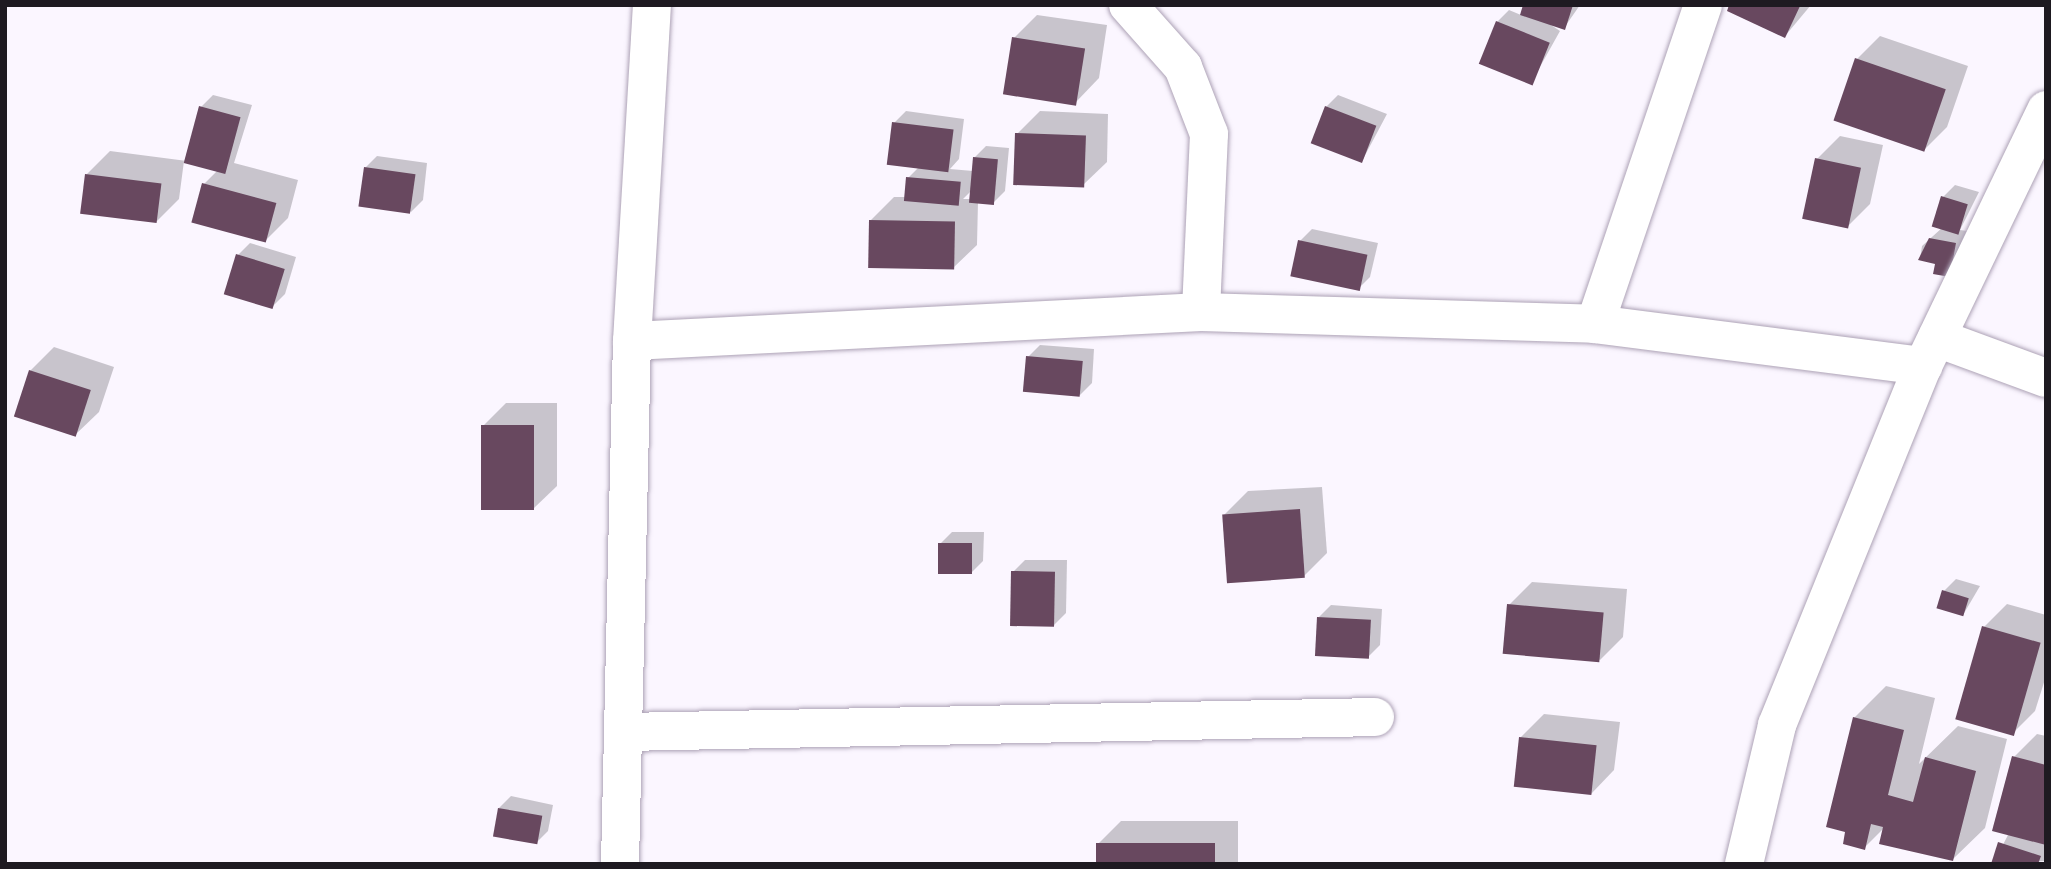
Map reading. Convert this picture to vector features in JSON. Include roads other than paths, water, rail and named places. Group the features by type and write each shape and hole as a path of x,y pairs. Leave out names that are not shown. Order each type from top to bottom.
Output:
{"street":[{"path":"621,864 632,341 652,5"},
{"path":"1128,5 1183,66 1209,134 1201,312"},
{"path":"1595,324 1703,5"},
{"path":"1744,864 1777,725 1930,352 2046,110"},
{"path":"632,341 1201,312 1595,324 1930,352 2046,378"},
{"path":"624,732 1376,717"}]}
